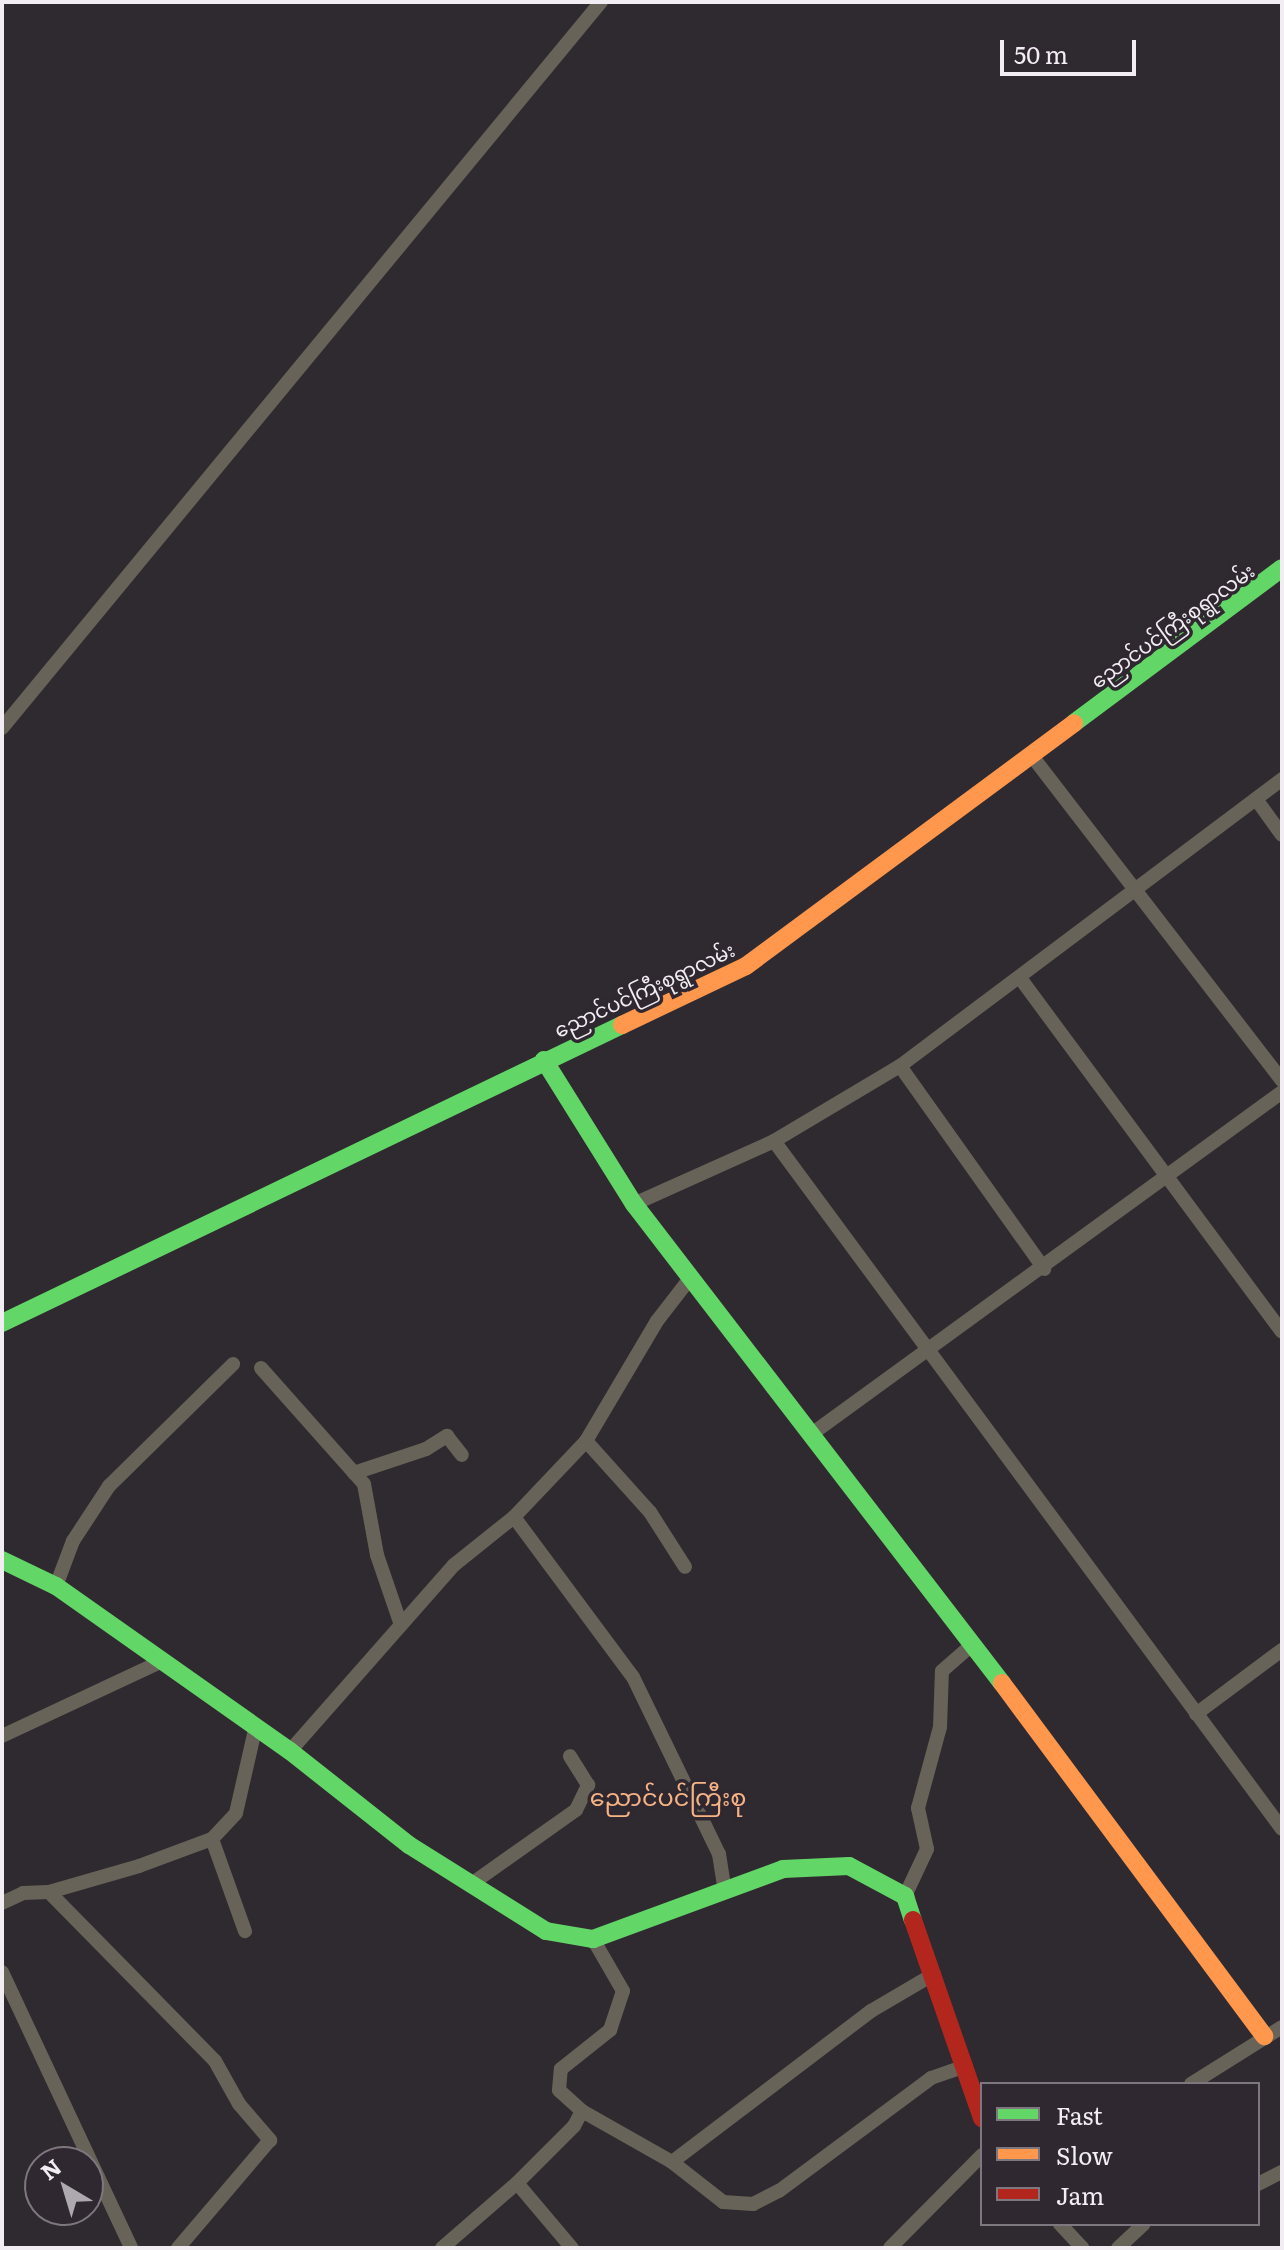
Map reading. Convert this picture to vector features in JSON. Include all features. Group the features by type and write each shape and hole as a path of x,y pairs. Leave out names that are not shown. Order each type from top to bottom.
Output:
{"street":[{"path":"2,728 601,2"},
{"name":"ညောင်ပင်ကြီးစုရွာလမ်း","path":"2,1323 544,1060 746,966 1280,577"},
{"path":"1032,756 1139,891 1282,1081"},
{"path":"634,1204 774,1141 900,1066 1139,891 1282,779"},
{"path":"1256,799 1282,835"},
{"path":"1020,978 1170,1175 1282,1332"},
{"path":"544,1060 634,1204 973,1644 1264,2036"},
{"path":"900,1066 1044,1269"},
{"path":"813,1433 1044,1269 1282,1092"},
{"path":"774,1141 1282,1829"},
{"path":"290,1751 454,1565 514,1517 586,1441 657,1321 691,1277"},
{"path":"56,1586 73,1541 109,1486 233,1364"},
{"path":"261,1368 364,1484 377,1555 401,1625"},
{"path":"354,1473 426,1449 447,1436 462,1455"},
{"path":"586,1441 650,1512 685,1567"},
{"path":"514,1517 633,1677 719,1854 725,1890"},
{"path":"2,1560 56,1586 164,1660 255,1730 290,1751 409,1845 546,1931 593,1939 783,1869 849,1866 905,1896 980,2112"},
{"path":"905,1896 927,1849 918,1808 940,1727 942,1671 973,1644"},
{"path":"1196,1714 1282,1650"},
{"path":"2,1736 164,1660"},
{"path":"2,1903 23,1893 49,1892 212,1839 236,1813 255,1730"},
{"path":"470,1885 576,1810 588,1785 570,1756"},
{"path":"212,1839 245,1931"},
{"path":"49,1892 215,2061 239,2104 270,2140 178,2248"},
{"path":"593,1939 623,1991 610,2030 561,2069 559,2090 582,2111 672,2162 723,2202 753,2204 779,2191 931,2078 966,2066"},
{"path":"2,1972 131,2248"},
{"path":"672,2162 871,2011 934,1974"},
{"path":"1194,2082 1282,2027"},
{"path":"449,2246 574,2126 582,2111"},
{"path":"890,2248 980,2157"},
{"path":"1260,2183 1282,2172"},
{"path":"517,2183 572,2248"},
{"path":"1062,2226 1082,2248"},
{"path":"1118,2248 1142,2226"}],"traffic: fast":[{"path":"1074,723 1282,568"},
{"path":"2,1323 622,1025"},
{"path":"544,1060 634,1204 1002,1683"},
{"path":"2,1560 56,1586 290,1751 409,1845 546,1931 593,1939 783,1869 849,1866 905,1896 913,1920"}],"traffic: slow":[{"path":"622,1025 746,966 1074,723"},
{"path":"1002,1683 1264,2036"}],"traffic: jam":[{"path":"913,1920 980,2112"}],"district":[{"name":"ညောင်ပင်ကြီးစု","path":"668,1796"}]}
